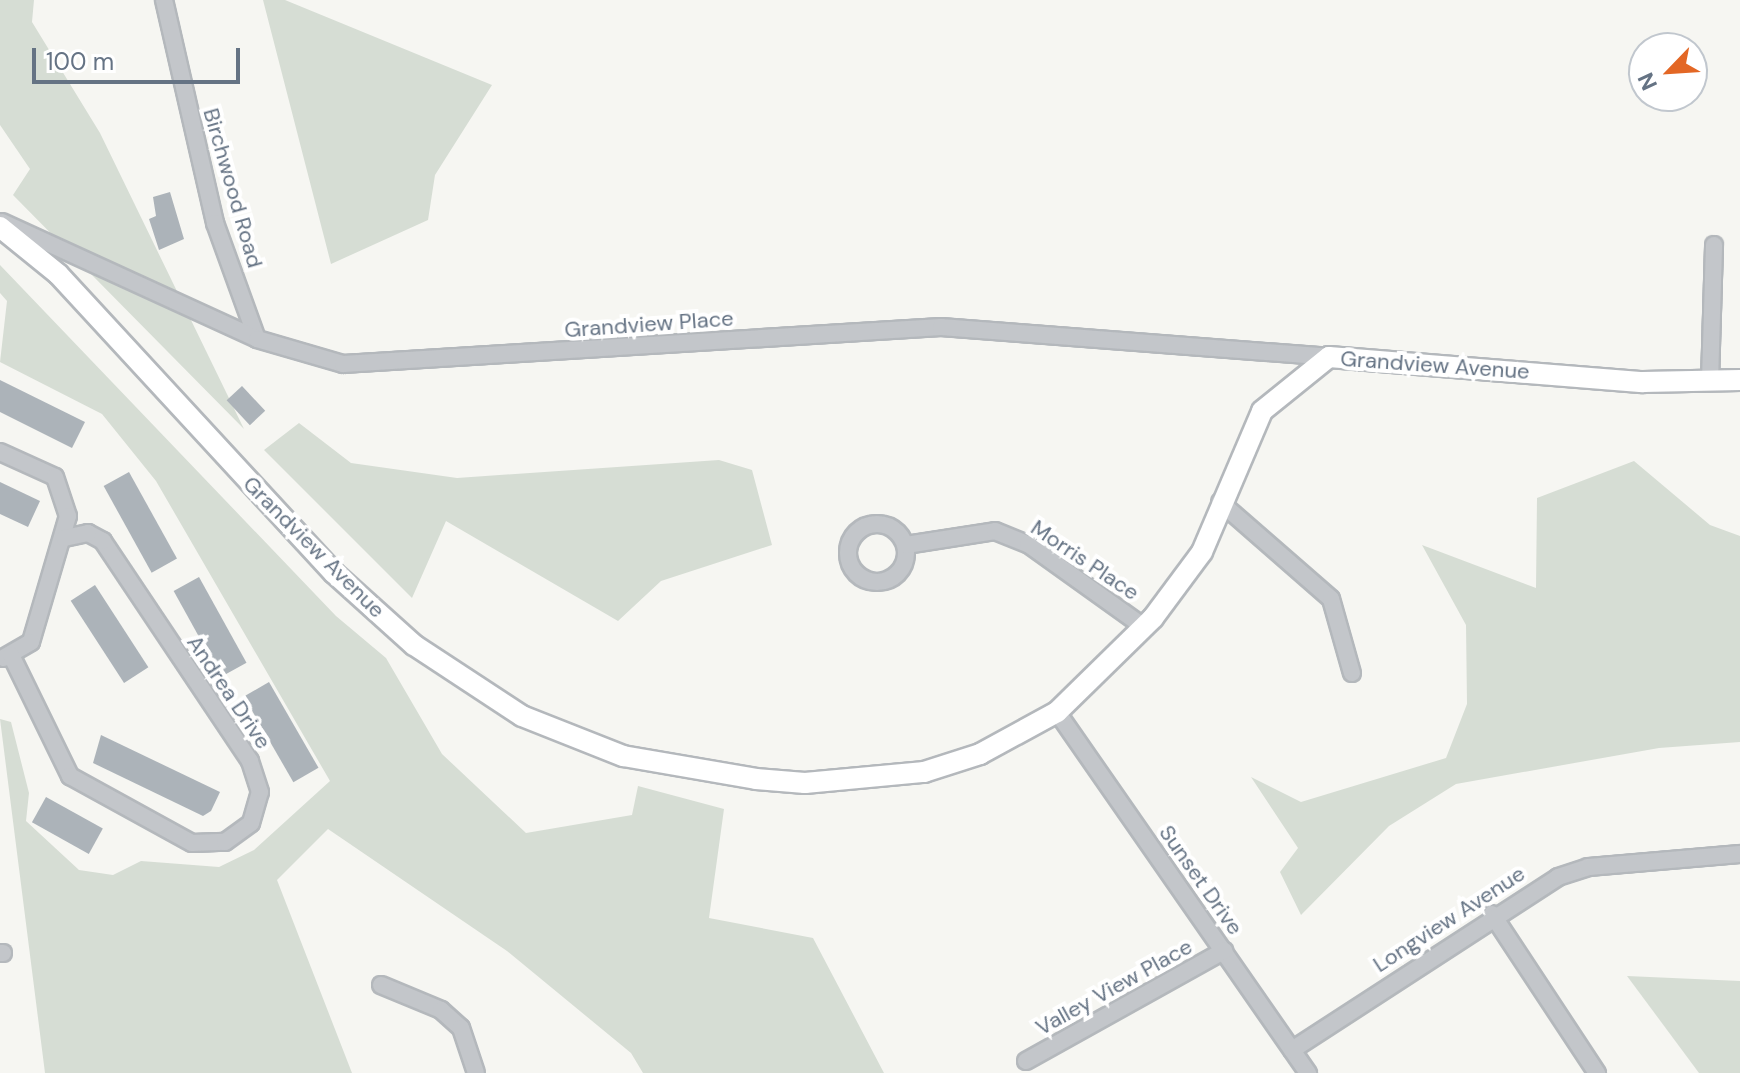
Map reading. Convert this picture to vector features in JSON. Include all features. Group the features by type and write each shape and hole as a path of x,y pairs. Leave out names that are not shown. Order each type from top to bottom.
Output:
{"main road":[{"name":"Grandview Avenue","path":"0,224 58,274 334,573 414,645 522,716 623,756 805,783 924,772 980,754 1057,712 1144,627 1202,552 1220,502 1262,411 1329,357 1710,381 1740,380"}],"street":[{"name":"Birchwood Road","path":"164,0 215,223 257,339"},
{"name":"Grandview Place","path":"0,224 257,339 310,359 387,365 941,327 1329,357"},
{"path":"1710,381 1714,245"},
{"path":"0,452 55,477 68,516 65,538 34,634 5,656"},
{"path":"1220,502 1331,599 1352,673"},
{"name":"Morris Place","path":"906,545 995,531 1028,544 1144,627"},
{"name":"Andrea Drive","path":"5,656 70,776 192,843 225,842 251,823 260,792 250,761 103,541 88,533 65,538"},
{"name":"Sunset Drive","path":"1057,712 1308,1073"},
{"name":"Longview Avenue","path":"1292,1050 1492,914 1588,867 1740,854"},
{"path":"1492,914 1597,1073"},
{"name":"Valley View Place","path":"1026,1061 1224,951"},
{"path":"381,985 441,1010 461,1028 476,1073"}],"shaded area":[{"path":"0,0 34,0 32,22 100,133 244,429 13,195 30,169 0,125"},
{"path":"263,0 285,0 492,85 435,175 428,220 331,264"},
{"path":"0,265 336,616 386,658 442,754 526,833 632,815 638,786 724,809 709,918 813,938 884,1073 643,1073 631,1053 507,951 328,829 277,880 352,1073 45,1073 0,719 11,722 29,793 26,821 79,870 113,875 141,861 219,867 254,850 330,781 156,481 102,414 0,362 7,301 0,293"},
{"path":"299,423 351,463 457,478 719,460 752,470 772,545 661,581 618,621 446,521 412,598 264,450"},
{"path":"1634,461 1710,525 1740,536 1740,742 1659,748 1456,784 1389,826 1301,915 1280,872 1298,848 1251,777 1301,802 1446,758 1467,704 1466,625 1422,545 1536,588 1537,498"},
{"path":"1627,976 1740,981 1740,1073 1699,1073"}],"building":[{"path":"170,192 184,239 159,250 149,219 156,216 153,197"},
{"path":"0,380 85,422 72,448 0,412"},
{"path":"242,386 265,411 250,425 227,400"},
{"path":"129,472 177,559 152,573 104,486"},
{"path":"0,482 40,501 28,527 0,514"},
{"path":"199,577 247,663 221,677 174,591"},
{"path":"95,585 148,667 124,683 71,601"},
{"path":"269,682 318,768 293,782 244,696"},
{"path":"101,735 220,792 211,811 203,816 93,763"},
{"path":"46,797 103,829 89,854 32,822"}]}
